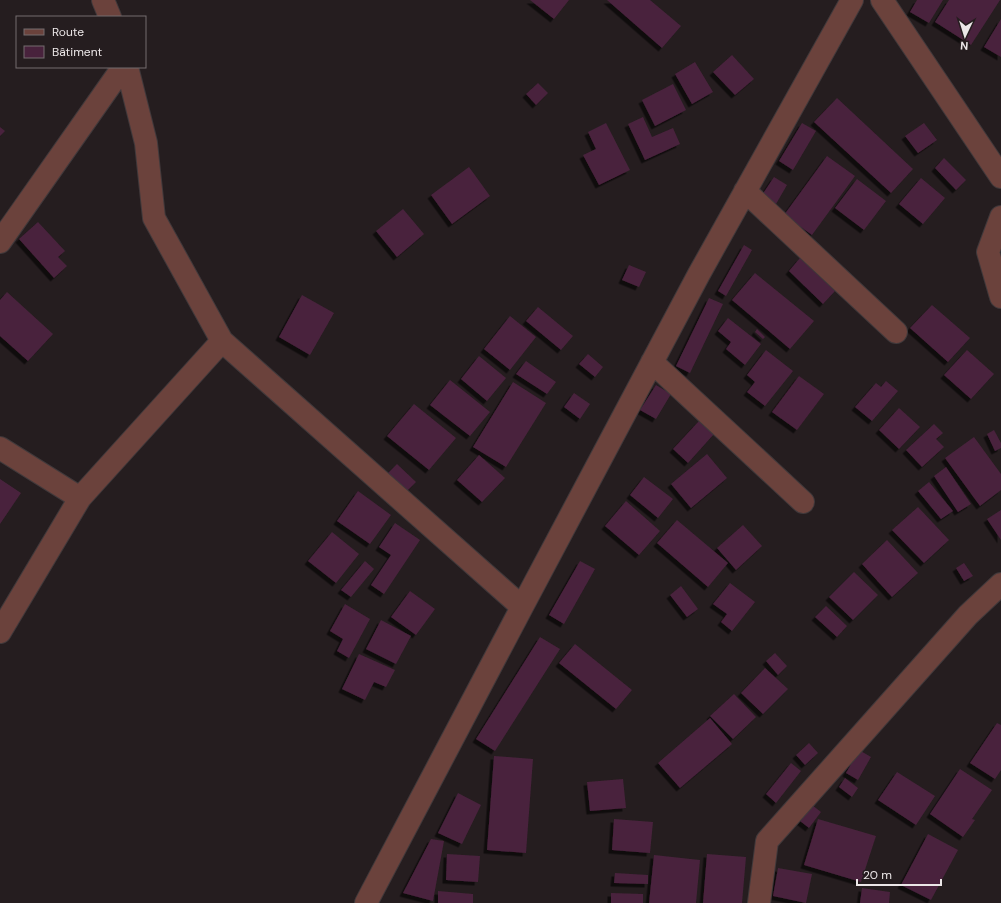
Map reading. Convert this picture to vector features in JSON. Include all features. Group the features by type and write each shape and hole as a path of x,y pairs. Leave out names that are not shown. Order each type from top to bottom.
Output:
{"street":[{"path":"103,0 110,16"},
{"path":"366,903 652,362 852,0"},
{"path":"882,0 1001,178"},
{"path":"0,242 122,68"},
{"path":"127,68 146,143 154,218 222,341 522,607"},
{"path":"746,191 896,332"},
{"path":"1001,217 988,252 1001,297"},
{"path":"0,632 80,498 222,341"},
{"path":"652,362 803,502"},
{"path":"0,448 80,498"},
{"path":"760,903 767,841 968,615 1001,584"}],"building":[{"path":"530,0 569,0 554,19"},
{"path":"607,0 650,0 681,26 662,48"},
{"path":"917,0 943,0 929,23 910,12"},
{"path":"949,0 1000,0 971,45 935,22"},
{"path":"1001,19 1001,57 984,47"},
{"path":"732,55 754,79 735,95 713,72"},
{"path":"695,62 713,92 692,104 675,74"},
{"path":"538,83 548,93 536,105 526,94"},
{"path":"673,84 686,110 655,126 642,100"},
{"path":"837,98 913,169 891,193 814,122"},
{"path":"643,117 652,137 673,128 680,144 645,160 628,124"},
{"path":"606,123 630,170 599,185 583,155 596,149 588,132"},
{"path":"802,123 816,131 793,170 779,161"},
{"path":"924,123 937,140 918,153 905,136"},
{"path":"0,127 5,131 0,136"},
{"path":"827,156 855,176 812,235 784,215"},
{"path":"944,158 966,180 956,190 935,168"},
{"path":"469,167 490,196 452,224 431,195"},
{"path":"774,177 787,185 776,204 762,195"},
{"path":"921,178 945,198 923,224 899,204"},
{"path":"857,179 886,201 864,230 835,208"},
{"path":"403,209 424,234 397,257 376,231"},
{"path":"38,222 65,251 58,257 67,266 54,278 19,239"},
{"path":"744,245 752,250 726,296 718,291"},
{"path":"800,258 835,291 823,304 789,271"},
{"path":"629,265 646,272 639,287 622,280"},
{"path":"755,273 814,321 790,349 732,300"},
{"path":"7,292 53,334 28,361 0,336 0,300"},
{"path":"302,295 334,313 310,355 279,337"},
{"path":"709,298 723,304 690,373 676,366"},
{"path":"932,305 970,338 948,362 910,328"},
{"path":"538,307 573,336 561,350 526,321"},
{"path":"510,316 536,337 510,370 484,349"},
{"path":"728,318 761,344 745,365 726,349 731,342 718,331"},
{"path":"757,329 765,337 763,339 755,332"},
{"path":"766,350 793,371 765,406 747,392 755,382 747,375"},
{"path":"967,350 994,374 971,399 944,375"},
{"path":"588,354 603,367 595,377 579,364"},
{"path":"479,356 506,378 487,401 461,379"},
{"path":"526,361 556,382 547,394 516,374"},
{"path":"799,376 824,394 797,430 772,412"},
{"path":"450,380 490,412 470,436 430,405"},
{"path":"886,381 898,391 872,421 855,407 876,383 881,387"},
{"path":"513,382 546,403 506,467 473,447"},
{"path":"656,385 671,394 656,419 640,410"},
{"path":"574,393 590,404 580,419 564,407"},
{"path":"414,404 456,438 429,470 387,436"},
{"path":"899,408 920,427 899,449 879,430"},
{"path":"699,421 714,434 688,463 673,449"},
{"path":"934,424 943,433 936,439 944,447 922,467 906,450"},
{"path":"994,430 1001,443 1001,448 995,451 987,434"},
{"path":"974,437 1001,474 1001,490 980,506 945,458"},
{"path":"707,454 727,478 691,508 671,484"},
{"path":"479,455 505,478 482,502 457,480"},
{"path":"397,464 416,482 406,492 387,474"},
{"path":"946,467 971,504 958,512 934,476"},
{"path":"644,477 673,499 658,518 630,495"},
{"path":"0,479 21,493 0,524"},
{"path":"929,482 953,511 941,519 918,491"},
{"path":"358,491 391,515 370,544 337,521"},
{"path":"626,501 660,531 639,555 605,526"},
{"path":"918,507 949,540 924,563 892,530"},
{"path":"1001,510 1001,540 987,519"},
{"path":"677,520 728,563 708,587 657,543"},
{"path":"395,523 420,540 384,594 371,585 391,555 379,547"},
{"path":"743,525 762,546 736,570 717,548"},
{"path":"332,532 359,554 336,583 308,561"},
{"path":"887,540 918,573 892,597 862,564"},
{"path":"365,561 374,569 351,597 341,590"},
{"path":"580,561 595,569 564,624 549,615"},
{"path":"964,563 973,576 964,581 956,568"},
{"path":"854,572 878,595 853,620 829,597"},
{"path":"730,583 755,602 732,631 721,622 727,614 713,604"},
{"path":"681,586 698,609 687,617 670,595"},
{"path":"410,591 435,609 416,635 391,617"},
{"path":"345,604 370,619 349,658 337,651 343,639 330,631"},
{"path":"826,606 847,626 837,637 815,617"},
{"path":"381,620 411,636 396,664 366,649"},
{"path":"540,637 560,649 495,751 476,739"},
{"path":"575,644 632,690 616,709 559,663"},
{"path":"775,653 787,666 778,675 766,661"},
{"path":"359,654 395,670 386,687 374,682 365,700 342,689"},
{"path":"765,668 788,689 763,714 741,693"},
{"path":"734,694 756,717 733,739 710,716"},
{"path":"710,718 732,744 680,788 658,763"},
{"path":"997,723 1001,725 1001,770 995,779 970,763"},
{"path":"809,743 818,753 805,765 796,755"},
{"path":"859,750 871,757 858,780 846,773"},
{"path":"494,756 533,759 526,853 487,850"},
{"path":"791,763 801,771 776,803 766,794"},
{"path":"960,769 992,790 972,819 975,820 963,837 930,814"},
{"path":"897,772 935,796 916,825 878,800"},
{"path":"845,778 858,788 852,797 839,787"},
{"path":"623,779 626,808 590,811 587,782"},
{"path":"458,793 481,805 462,844 438,833"},
{"path":"812,805 821,812 809,828 800,821"},
{"path":"614,819 653,822 650,853 612,850"},
{"path":"818,819 876,836 861,882 804,865"},
{"path":"928,834 958,850 931,900 901,885"},
{"path":"431,839 444,841 433,901 403,893"},
{"path":"447,854 480,856 478,882 446,880"},
{"path":"707,854 746,857 742,903 703,903"},
{"path":"654,855 700,860 696,903 649,903"},
{"path":"778,868 812,874 806,903 773,896"},
{"path":"615,873 648,875 648,884 614,883"},
{"path":"862,888 890,892 889,903 860,903"},
{"path":"438,891 473,894 473,903 438,903"},
{"path":"611,893 643,894 643,903 611,903"}]}
